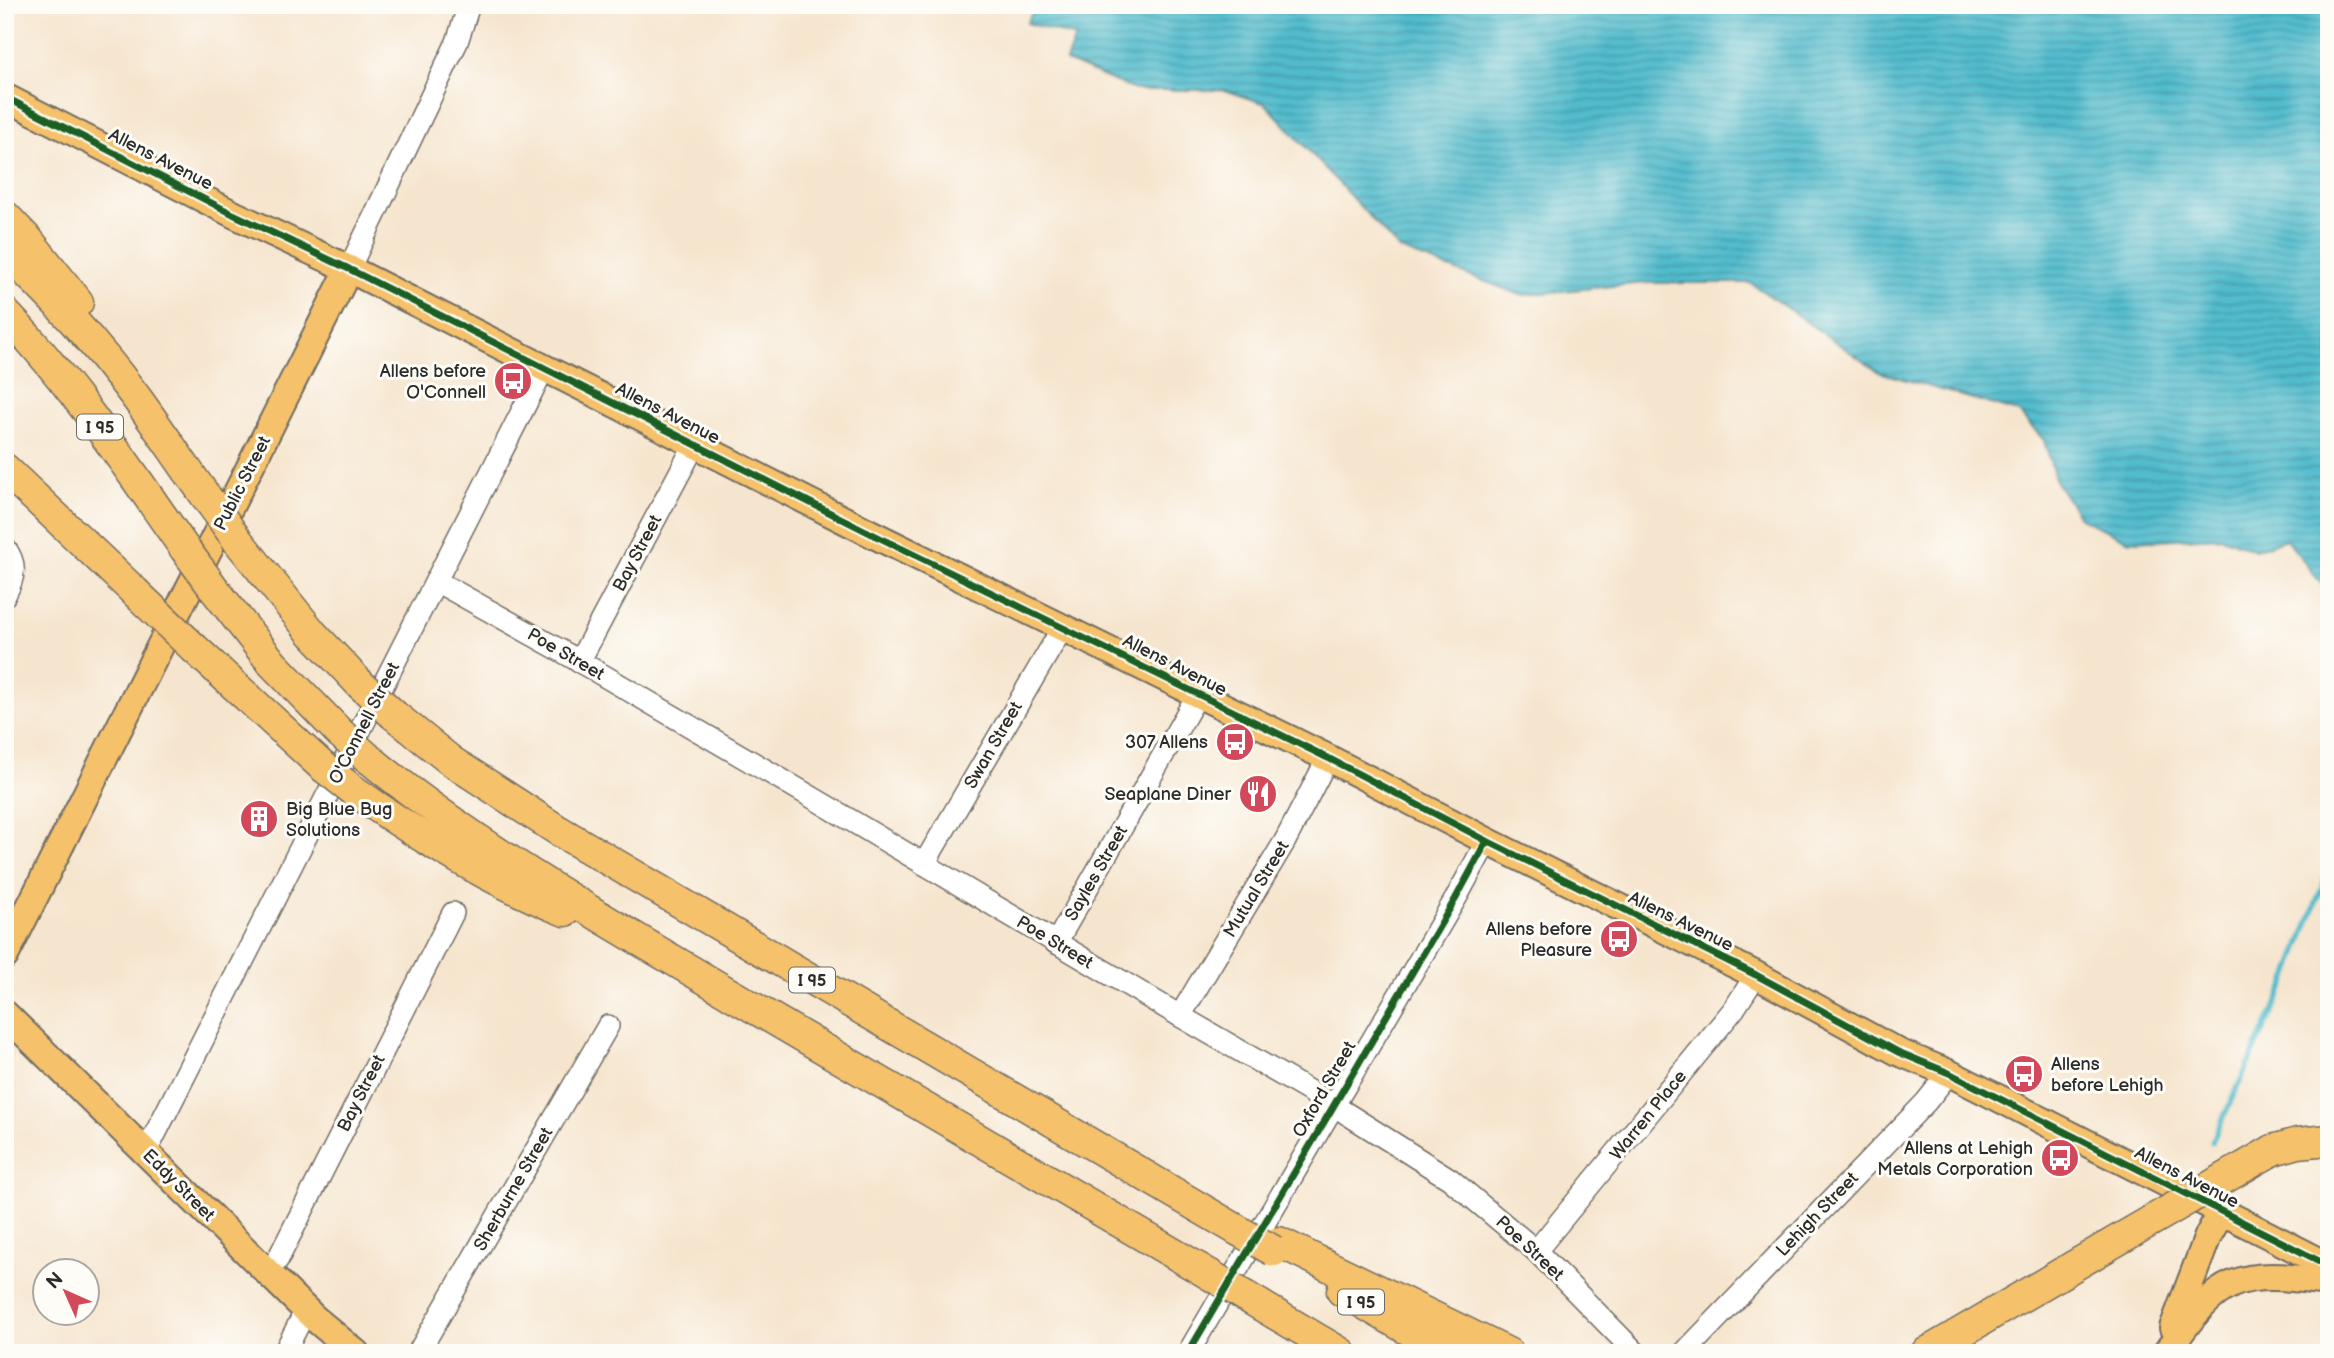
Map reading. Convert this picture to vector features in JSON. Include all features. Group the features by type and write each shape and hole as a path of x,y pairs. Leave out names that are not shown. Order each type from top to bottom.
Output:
{"highway":[{"path":"5,216 72,293 134,395"},
{"name":"I 95","path":"5,252 81,330 134,395 238,541 312,633 360,684 452,761 541,821 1189,1201 1276,1246 1448,1353"},
{"name":"I 95","path":"5,313 47,359 86,409 215,590 273,664 339,732 414,795 465,831 626,932 1341,1353"},
{"path":"5,469 195,649 353,790 414,831 497,880 533,898 626,932"},
{"path":"1926,1353 2273,1150 2298,1143 2329,1140"},
{"path":"1276,1246 1508,1353"}],"main road":[{"name":"Allens Avenue","path":"5,97 270,233 349,269 872,534 1328,758 1487,841 1756,975 1898,1052 1949,1073 2329,1266"},
{"name":"Public Street","path":"5,956 349,269"},
{"name":"Eddy Street","path":"5,1014 306,1310 356,1353"},
{"path":"2165,1353 2208,1237 2221,1212"},
{"path":"2165,1353 2199,1308 2217,1292 2237,1281 2270,1276 2329,1282"}],"street":[{"name":"Public Street","path":"349,269 457,42 469,5"},
{"name":"O'Connell Street","path":"146,1152 544,368"},
{"name":"Bay Street","path":"579,662 695,444"},
{"path":"5,595 15,572 14,563 6,549"},
{"name":"Poe Street","path":"436,581 579,662 1333,1105 1460,1185 1536,1251 1636,1353"},
{"name":"Swan Street","path":"924,864 1063,627"},
{"name":"Sayles Street","path":"1056,943 1198,694"},
{"name":"Mutual Street","path":"1180,1016 1285,841 1328,758"},
{"name":"Oxford Street","path":"1188,1353 1487,841"},
{"name":"Bay Street","path":"268,1273 278,1259 453,913"},
{"name":"Warren Place","path":"1536,1251 1734,1009 1756,975"},
{"name":"Sherburne Street","path":"418,1353 608,1026"},
{"name":"Lehigh Street","path":"1684,1353 1926,1102 1949,1073"},
{"path":"284,1353 306,1310"}],"water":[{"path":"1036,5 2329,5 2329,587 2324,587 2286,539 2255,550 2222,537 2130,541 2080,518 2056,482 2044,440 2018,412 1879,372 1751,283 1645,283 1521,295 1400,250 1266,104 1224,90 1135,90 1066,61 1075,37 1027,23"}],"waterway":[{"path":"2212,1142 2286,983 2329,868"}],"cycle path":[{"path":"5,97 872,534 1328,758 1487,841 1756,975 1898,1052 1949,1073 2329,1266"},
{"path":"1188,1353 1487,841"}],"place":[{"name":"Allens before O'Connell","path":"513,381"},
{"name":"307 Allens","path":"1235,742"},
{"name":"Seaplane Diner","path":"1258,794"},
{"name":"Big Blue Bug Solutions","path":"259,819"},
{"name":"Allens before Pleasure","path":"1619,939"},
{"name":"Allens before Lehigh","path":"2024,1074"},
{"name":"Allens at Lehigh Metals Corporation","path":"2060,1158"}]}
